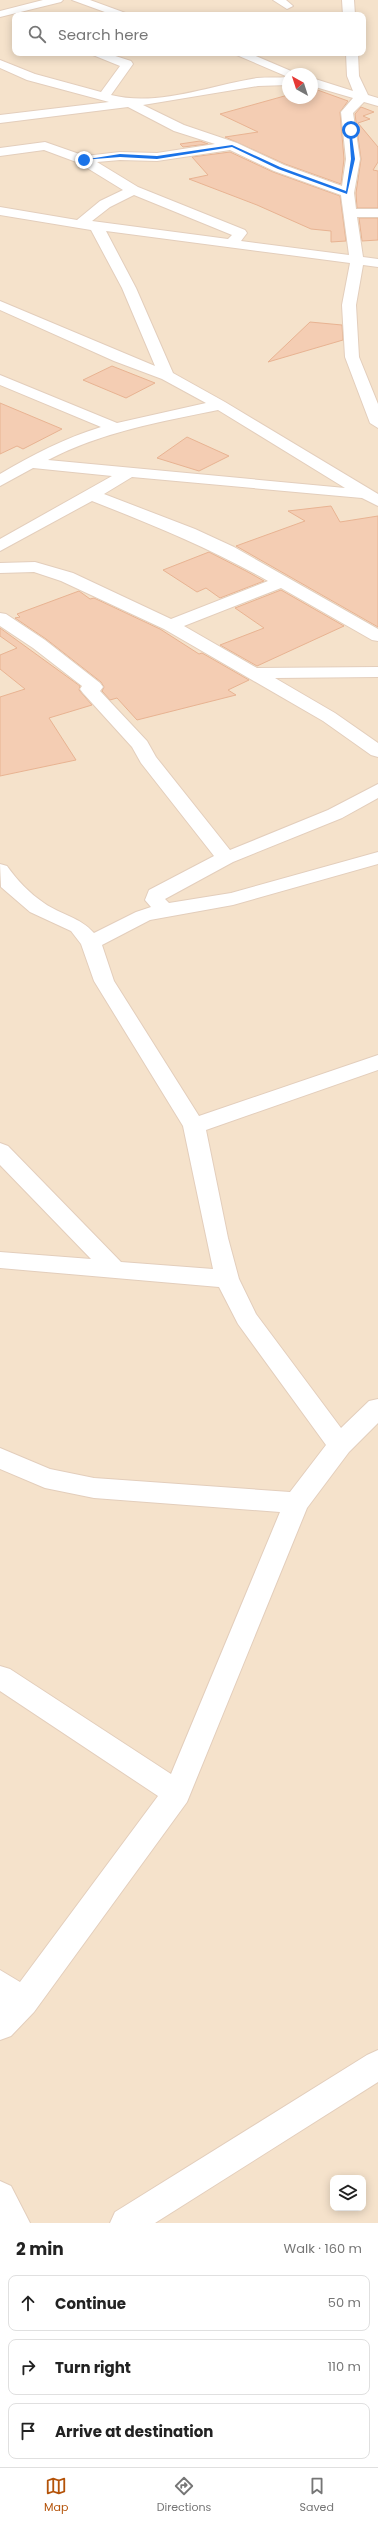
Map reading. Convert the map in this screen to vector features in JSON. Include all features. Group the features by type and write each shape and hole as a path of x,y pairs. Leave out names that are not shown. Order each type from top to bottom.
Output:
{"street":[{"path":"0,14 57,0"},
{"path":"78,0 116,12"},
{"path":"348,0 349,12"},
{"path":"0,14 12,20"},
{"path":"103,56 127,64 124,71 104,96"},
{"path":"246,56 282,70"},
{"path":"352,56 353,76 362,96"},
{"path":"0,64 31,77 131,104 179,128 232,146 279,168 347,192"},
{"path":"0,119 131,104 258,82 282,81"},
{"path":"318,84 378,102"},
{"path":"378,96 362,96 347,112 351,130 353,159 347,192 357,262 350,305 352,357 378,422"},
{"path":"6,132 32,146"},
{"path":"0,152 32,146 45,146 84,160 133,190 240,233 232,244"},
{"path":"84,160 120,156 157,157 232,146"},
{"path":"80,224 106,204 133,190"},
{"path":"0,211 80,224 378,264"},
{"path":"350,213 378,213"},
{"path":"96,226 129,288 167,376"},
{"path":"0,306 119,358 167,376 220,405 372,497"},
{"path":"0,380 117,428"},
{"path":"0,480 29,463 81,439 117,428 220,405"},
{"path":"29,463 372,497"},
{"path":"0,546 128,474"},
{"path":"91,495 189,533 228,551 378,636"},
{"path":"0,568 35,567 67,577 170,625 329,717 378,751"},
{"path":"170,625 282,582"},
{"path":"0,618 39,644 94,687 89,689 140,745 148,759 226,858"},
{"path":"255,673 378,672"},
{"path":"164,910 155,900 156,894 226,858 335,814 378,790"},
{"path":"91,942 143,916 164,910 233,899 378,858"},
{"path":"1,873 8,883 37,908 78,927 91,942 104,981 194,1126 216,1238 227,1279 246,1318 340,1445"},
{"path":"194,1126 378,1062"},
{"path":"0,1151 115,1270"},
{"path":"0,1260 227,1279"},
{"path":"0,2026 23,2002 177,1793 296,1504 340,1445 378,1408"},
{"path":"0,1458 45,1478 94,1488 296,1504"},
{"path":"0,1677 177,1793"},
{"path":"0,1984 23,2002"},
{"path":"126,2223 378,2065"},
{"path":"0,2197 14,2223"}],"shaded area":[{"path":"0,0 378,0 378,2223 0,2223"}],"building":[{"path":"318,90 348,101 340,112 344,159 341,184 285,164 225,137 258,132 220,114 282,97 282,104 318,104"},
{"path":"361,107 374,112 363,116 370,119 358,123 378,147 378,162 373,170 378,171 378,208 357,208 356,193 361,159 355,114"},
{"path":"200,141 208,144 183,147 180,144"},
{"path":"230,152 273,172 340,196 346,241 331,242 331,231 311,229 257,205 189,179 208,175 192,157"},
{"path":"359,218 378,218 378,240 362,241"},
{"path":"310,322 342,325 343,340 268,362"},
{"path":"112,366 155,383 126,398 83,380"},
{"path":"0,403 62,429 23,449 17,446 0,454"},
{"path":"187,437 229,456 199,471 157,458"},
{"path":"331,506 340,522 378,516 378,627 236,546 305,521 288,511"},
{"path":"209,552 264,581 220,598 206,588 197,592 163,570"},
{"path":"281,590 344,626 257,666 220,645 264,628 235,608"},
{"path":"79,591 90,599 94,598 160,629 199,654 202,653 249,680 228,690 236,695 137,720 117,698 110,700 102,691 104,687 101,682 46,639 15,618 20,617 17,614"},
{"path":"0,628 80,686 79,690 92,705 49,718 76,760 0,776 0,697 25,689 0,669 0,655 17,648 0,636"}],"route":[{"path":"84,160 109,156 157,157 182,155 232,146 279,168 347,192 353,159 351,130"}]}
